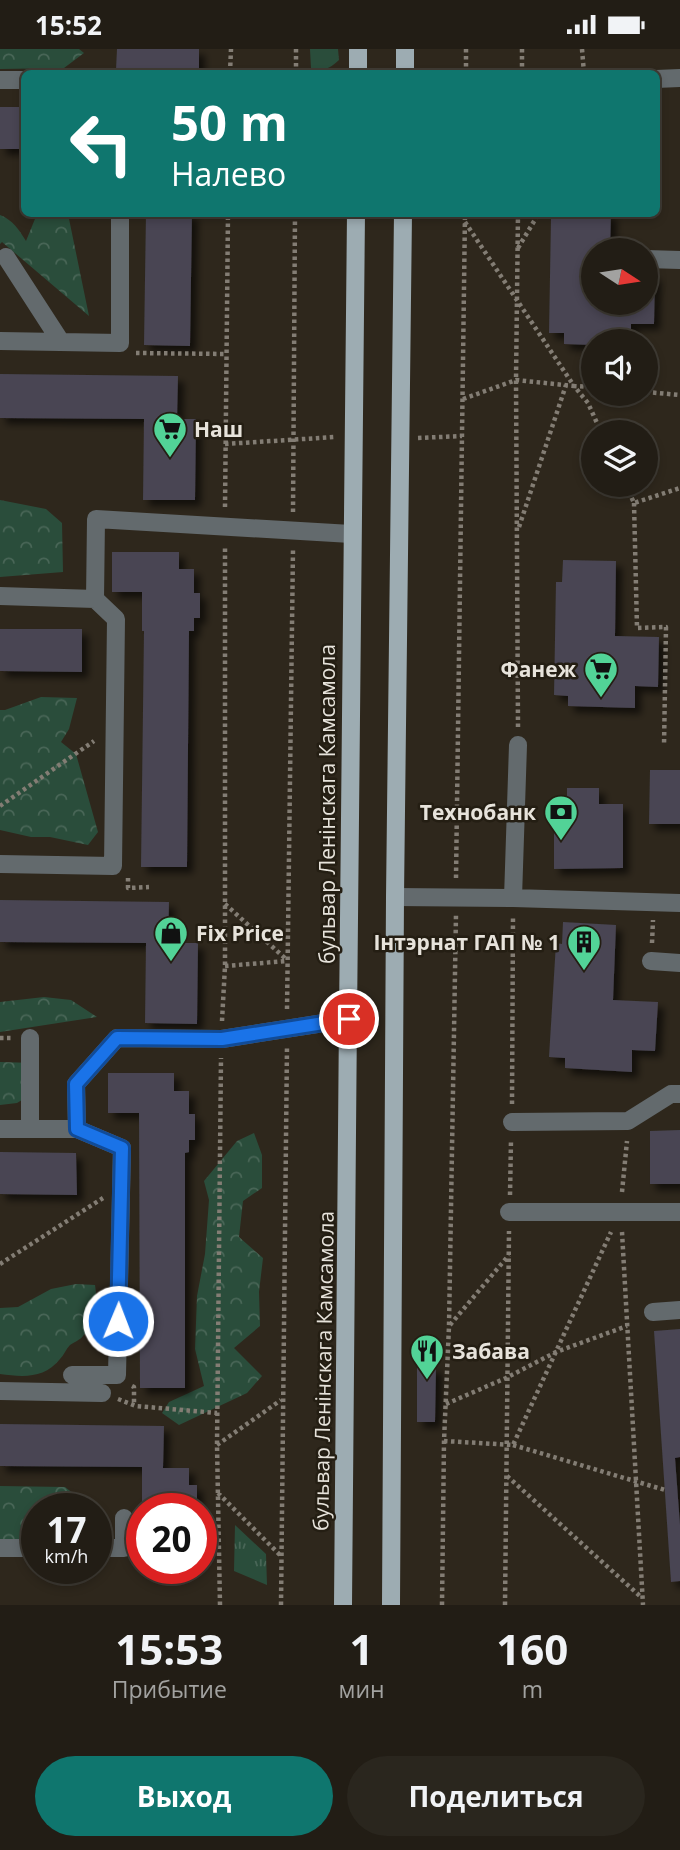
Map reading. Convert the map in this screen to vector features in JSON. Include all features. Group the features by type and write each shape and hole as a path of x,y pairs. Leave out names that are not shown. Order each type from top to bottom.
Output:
{"main road":[{"path":"358,49 358,70"},
{"path":"405,49 405,70"},
{"name":"бульвар Ленінскага Камсамола","path":"343,1605 356,217"},
{"path":"391,1605 403,217"}],"lane":[{"path":"660,79 680,78"},
{"path":"0,80 21,80"},
{"path":"0,341 120,343 120,217"},
{"path":"6,257 61,342"},
{"path":"658,259 680,260"},
{"path":"95,599 96,519 351,534"},
{"path":"0,596 95,599 116,619 113,866 0,864"},
{"path":"513,898 518,745"},
{"path":"395,897 680,903"},
{"path":"652,961 680,963"},
{"path":"77,1129 76,1084 117,1038 222,1039 349,1019"},
{"path":"30,1038 30,1129"},
{"path":"512,1122 628,1121 671,1094 680,1094"},
{"path":"0,1129 77,1129 122,1148 117,1375 72,1375"},
{"path":"509,1212 680,1213"},
{"path":"653,1312 680,1310"},
{"path":"0,1391 102,1393"},
{"path":"112,1548 124,1548 124,1518"},
{"path":"0,1548 21,1548"}],"path":[{"path":"230,70 231,49"},
{"path":"296,49 296,70"},
{"path":"466,49 466,70"},
{"path":"522,49 522,70"},
{"path":"582,49 584,70"},
{"path":"220,1605 216,1445 225,966 228,217"},
{"path":"281,1605 295,217"},
{"path":"442,1605 444,1441 449,1326 465,217"},
{"path":"518,217 518,745"},
{"path":"517,249 537,217"},
{"path":"465,221 588,403 596,420"},
{"path":"120,343 129,353 227,353"},
{"path":"463,399 516,380 581,386"},
{"path":"517,533 566,385"},
{"path":"658,393 680,395"},
{"path":"418,438 462,436"},
{"path":"225,444 335,437"},
{"path":"634,503 680,488"},
{"path":"631,497 634,503 637,628 667,627 664,746"},
{"path":"0,806 115,726"},
{"path":"128,866 128,888 149,887"},
{"path":"505,1605 513,898"},
{"path":"652,961 654,902"},
{"path":"225,904 288,961"},
{"path":"225,966 288,961"},
{"path":"628,1121 621,1212 643,1605"},
{"path":"0,1264 121,1187"},
{"path":"513,1445 621,1212"},
{"path":"449,1326 509,1255"},
{"path":"446,1404 506,1378 556,1352 627,1327"},
{"path":"134,1387 135,1405 217,1413"},
{"path":"216,1445 282,1399"},
{"path":"444,1441 513,1445 664,1490"},
{"path":"507,1475 642,1597"},
{"path":"217,1493 282,1557"}],"green space":[{"path":"0,49 79,49 84,53 64,68 0,69"},
{"path":"310,49 338,49 339,60 326,69 311,68"},
{"path":"0,215 18,229 26,241 36,217 69,217 89,316 2,242 0,244"},
{"path":"0,500 46,509 62,523 63,572 0,577"},
{"path":"41,697 77,698 69,729 61,742 76,754 98,832 88,845 0,830 0,710"},
{"path":"44,997 71,1000 97,1017 0,1032 0,1002"},
{"path":"0,1062 36,1063 30,1095 17,1103 0,1105"},
{"path":"254,1133 262,1155 262,1188 243,1201 239,1237 263,1258 259,1292 260,1326 234,1348 262,1376 247,1393 179,1425 162,1413 169,1402 204,1386 195,1349 197,1296 205,1254 209,1200 204,1181 237,1141"},
{"path":"76,1284 95,1285 95,1312 83,1336 70,1345 54,1366 47,1370 25,1376 0,1374 0,1308 18,1307 51,1289"},
{"path":"0,1486 65,1487 73,1493 21,1493 21,1554 0,1557"},
{"path":"235,1525 266,1554 267,1585 234,1571"}],"building":[{"path":"117,49 199,49 199,70 116,70"},
{"path":"0,107 21,107 21,149 0,149"},
{"path":"146,217 192,217 190,346 144,345"},
{"path":"611,217 610,238 581,238 581,315 654,315 654,324 631,324 631,329 581,329 581,345 564,344 564,333 549,333 551,219"},
{"path":"0,374 178,376 177,419 196,419 195,500 143,500 144,419 0,418"},
{"path":"112,552 179,552 179,569 194,569 194,593 200,593 200,618 194,618 194,631 189,631 187,867 141,867 144,631 142,592 112,592"},
{"path":"563,560 616,561 615,636 659,637 658,687 635,686 635,708 568,706 568,696 554,695 556,582 562,582"},
{"path":"0,629 82,629 82,672 0,671"},
{"path":"650,770 680,770 680,824 649,824"},
{"path":"567,788 599,788 599,804 623,804 623,868 554,869 554,807 567,807"},
{"path":"0,900 169,902 168,943 198,943 197,1024 145,1023 146,943 0,942"},
{"name":"Інтэрнат ГАП № 1","path":"563,922 616,925 613,1000 658,1002 655,1051 632,1050 632,1072 565,1068 565,1058 549,1057 556,943 562,944"},
{"path":"108,1073 174,1073 174,1091 189,1091 189,1114 195,1114 195,1140 189,1140 189,1152 185,1153 185,1388 140,1388 139,1113 108,1113"},
{"path":"680,1130 680,1184 650,1184 650,1131"},
{"path":"0,1152 76,1153 77,1195 0,1194"},
{"path":"680,1329 680,1457 675,1458 680,1525 680,1581 671,1582 654,1331"},
{"name":"Забава","path":"417,1367 436,1367 435,1422 417,1422"},
{"path":"0,1424 164,1426 163,1468 189,1468 189,1485 197,1485 197,1493 142,1493 142,1467 0,1466"}],"place":[{"name":"Наш","path":"170,459"},
{"name":"Фанеж","path":"601,699"},
{"name":"Технобанк","path":"561,842"},
{"name":"Fix Price","path":"171,963"},
{"name":"Інтэрнат ГАП № 1","path":"584,972"},
{"name":"Забава","path":"427,1381"}],"route":[{"path":"118,1321 122,1148 77,1129 76,1084 117,1038 222,1039 349,1019"}]}
